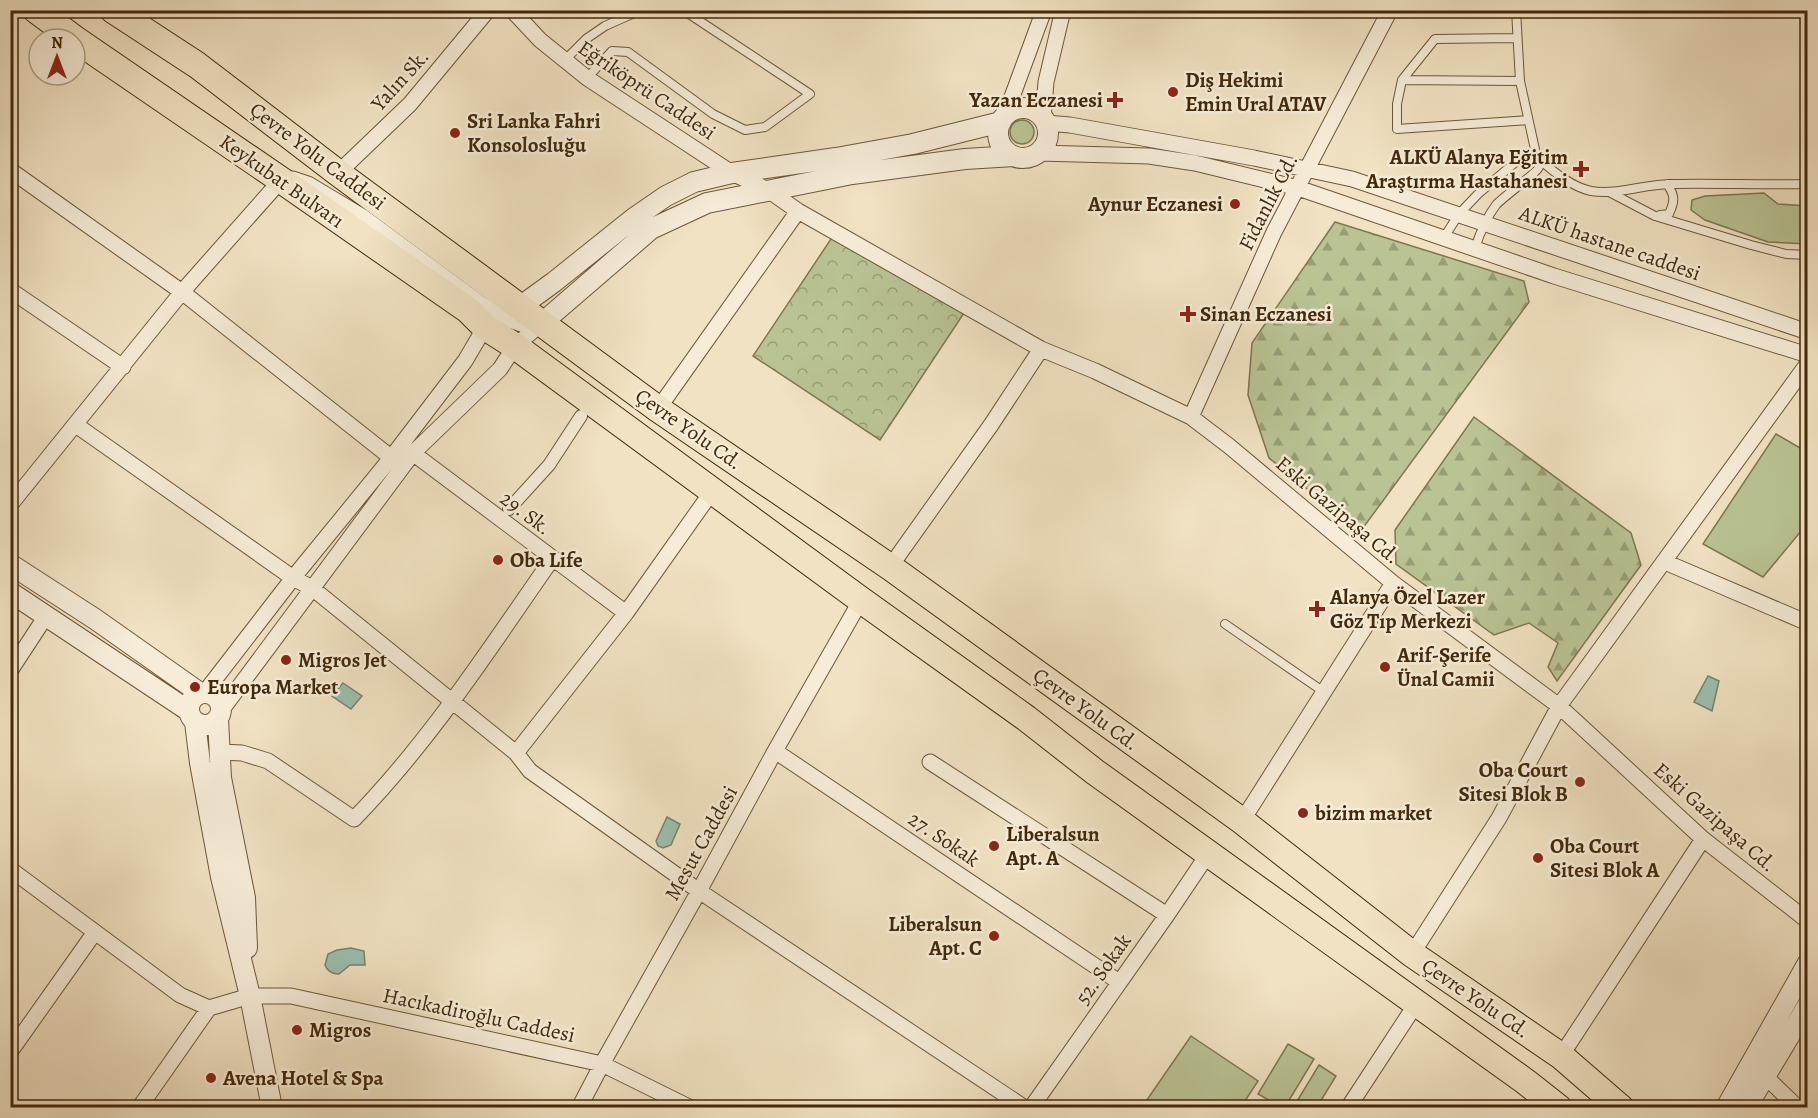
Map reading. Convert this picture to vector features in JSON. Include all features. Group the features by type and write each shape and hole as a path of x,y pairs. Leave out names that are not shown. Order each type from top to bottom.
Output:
{"highway":[{"name":"Keykubat Bulvarı","path":"36,10 59,27"},
{"name":"Çevre Yolu Caddesi","path":"113,10 197,65 338,173 503,317"},
{"name":"Keykubat Bulvarı","path":"87,47 468,310 503,317"},
{"name":"Çevre Yolu Cd.","path":"503,317 542,323 658,409 890,567 1242,821 1412,954 1561,1056 1621,1107"},
{"name":"Çevre Yolu Cd.","path":"503,317 516,346 861,600 1026,718 1095,772 1416,1004 1546,1104"}],"street":[{"name":"Yalın Sk.","path":"338,173 410,104 488,10"},
{"name":"Eğriköprü Caddesi","path":"512,10 540,40 587,78 732,173 768,190 798,211"},
{"path":"1014,156 1002,145 999,130 1044,10"},
{"path":"1038,153 1047,139 1046,82 1063,10"},
{"name":"Fidanlık Cd.","path":"1191,417 1274,232 1390,10"},
{"path":"10,591 204,725 220,714 312,588 465,361 503,317 554,282 634,218 666,196 694,182 732,173 913,144 1003,119 1016,109 1028,108 1045,120"},
{"name":"ALKÜ hastane caddesi","path":"1045,120 1308,168 1352,179 1808,332"},
{"path":"407,449 500,369 516,346 651,229 707,203 768,190 852,174 966,159 1022,157 1038,153 1149,156 1195,163 1298,188 1565,280 1808,355"},
{"path":"10,170 182,292 397,463"},
{"path":"10,505 182,292 281,180"},
{"path":"658,409 798,211"},
{"name":"Eski Gazipaşa Cd.","path":"798,211 1041,349 1095,371 1191,417 1394,583 1559,706 1703,839 1808,921"},
{"path":"10,290 123,367"},
{"path":"890,567 992,425 1041,349"},
{"path":"1412,954 1499,818 1559,706 1808,363"},
{"path":"509,509 549,465 581,416"},
{"path":"76,425 293,578 312,588 516,753 530,771 699,891 1025,1107"},
{"name":"29. Sk.","path":"407,449 626,613"},
{"path":"272,1107 250,996 221,877 192,716 192,699 202,693 293,578 397,463"},
{"path":"516,753 626,613 713,490"},
{"path":"220,752 242,753 268,761 354,819 373,800 454,701 552,559"},
{"path":"1665,562 1808,623"},
{"path":"10,564 202,693 214,695 220,703 221,778 245,898 250,996"},
{"path":"1242,821 1394,583"},
{"name":"Mesut Caddesi","path":"579,1107 861,600"},
{"path":"10,670 46,616"},
{"name":"27. Sokak","path":"775,751 1119,982"},
{"path":"930,762 1167,915"},
{"path":"1561,1056 1703,839"},
{"name":"52. Sokak","path":"1031,1107 1208,854"},
{"path":"10,869 180,995 209,1008 140,1107"},
{"path":"10,1052 94,932"},
{"path":"1726,1107 1808,963"},
{"name":"Hacıkadiroğlu Caddesi","path":"209,1008 250,996 291,996 602,1064 691,1107"},
{"path":"1348,1107 1416,1004"},
{"path":"1746,1107 1808,1005"},
{"path":"1766,1077 1798,1107"}],"lane":[{"path":"565,60 586,39 605,26 641,10"},
{"path":"587,78 612,51 628,52 713,114 745,130 765,127 810,94 683,10"},
{"path":"1474,248 1484,223 1497,204 1527,177 1537,172 1540,166 1520,81 1516,10"},
{"path":"1517,38 1435,39 1402,80 1397,104 1396,129 1528,120"},
{"path":"1402,80 1520,81"},
{"path":"1443,239 1459,214 1478,194 1525,154 1538,157 1558,175 1588,190 1611,193 1655,216 1786,254 1808,255"},
{"path":"1611,193 1636,187 1667,184 1808,184"},
{"path":"1655,216 1669,214 1674,205 1674,194 1667,184"},
{"path":"1225,624 1324,692"}],"green space":[{"path":"1022,120 1030,124 1034,132 1030,140 1022,144 1014,140 1010,132 1014,124"},
{"path":"1764,193 1778,204 1807,206 1807,244 1768,242 1705,220 1691,210 1692,200 1705,196"},
{"path":"1335,222 1524,281 1529,302 1360,532 1269,458 1248,395 1252,343"},
{"path":"837,230 964,313 880,440 753,356"},
{"path":"1474,417 1631,533 1641,565 1557,681 1548,667 1558,643 1529,623 1494,635 1396,564 1395,530"},
{"path":"1776,434 1807,452 1807,524 1763,577 1703,544"},
{"path":"1191,1036 1258,1081 1241,1107 1142,1107"},
{"path":"1288,1044 1314,1059 1285,1107 1281,1107 1258,1094"},
{"path":"1319,1065 1336,1076 1317,1107 1294,1106"}],"shaded area":[{"path":"1708,676 1719,681 1712,711 1694,702"},
{"path":"343,683 362,696 351,709 332,696"},
{"path":"667,817 680,824 671,845 663,848 658,846 656,841"},
{"path":"351,948 364,951 365,965 350,965 339,974 328,970 325,965 328,954"}],"place":[{"name":"Diş Hekimi Emin Ural ATAV","path":"1173,92"},
{"name":"Yazan Eczanesi","path":"1115,100"},
{"name":"Sri Lanka Fahri Konsolosluğu","path":"455,133"},
{"name":"ALKÜ Alanya Eğitim Araştırma Hastahanesi","path":"1581,169"},
{"name":"Aynur Eczanesi","path":"1235,204"},
{"name":"Sinan Eczanesi","path":"1188,314"},
{"name":"Oba Life","path":"498,560"},
{"name":"Alanya Özel Lazer Göz Tıp Merkezi","path":"1317,609"},
{"name":"Migros Jet","path":"286,660"},
{"name":"Arif-Şerife Ünal Camii","path":"1385,667"},
{"name":"Europa Market","path":"195,687"},
{"name":"Oba Court Sitesi Blok B","path":"1580,782"},
{"name":"bizim market","path":"1303,813"},
{"name":"Liberalsun Apt. A","path":"994,846"},
{"name":"Oba Court Sitesi Blok A","path":"1538,858"},
{"name":"Liberalsun Apt. C","path":"994,936"},
{"name":"Migros","path":"297,1030"},
{"name":"Avena Hotel & Spa","path":"211,1078"}]}
